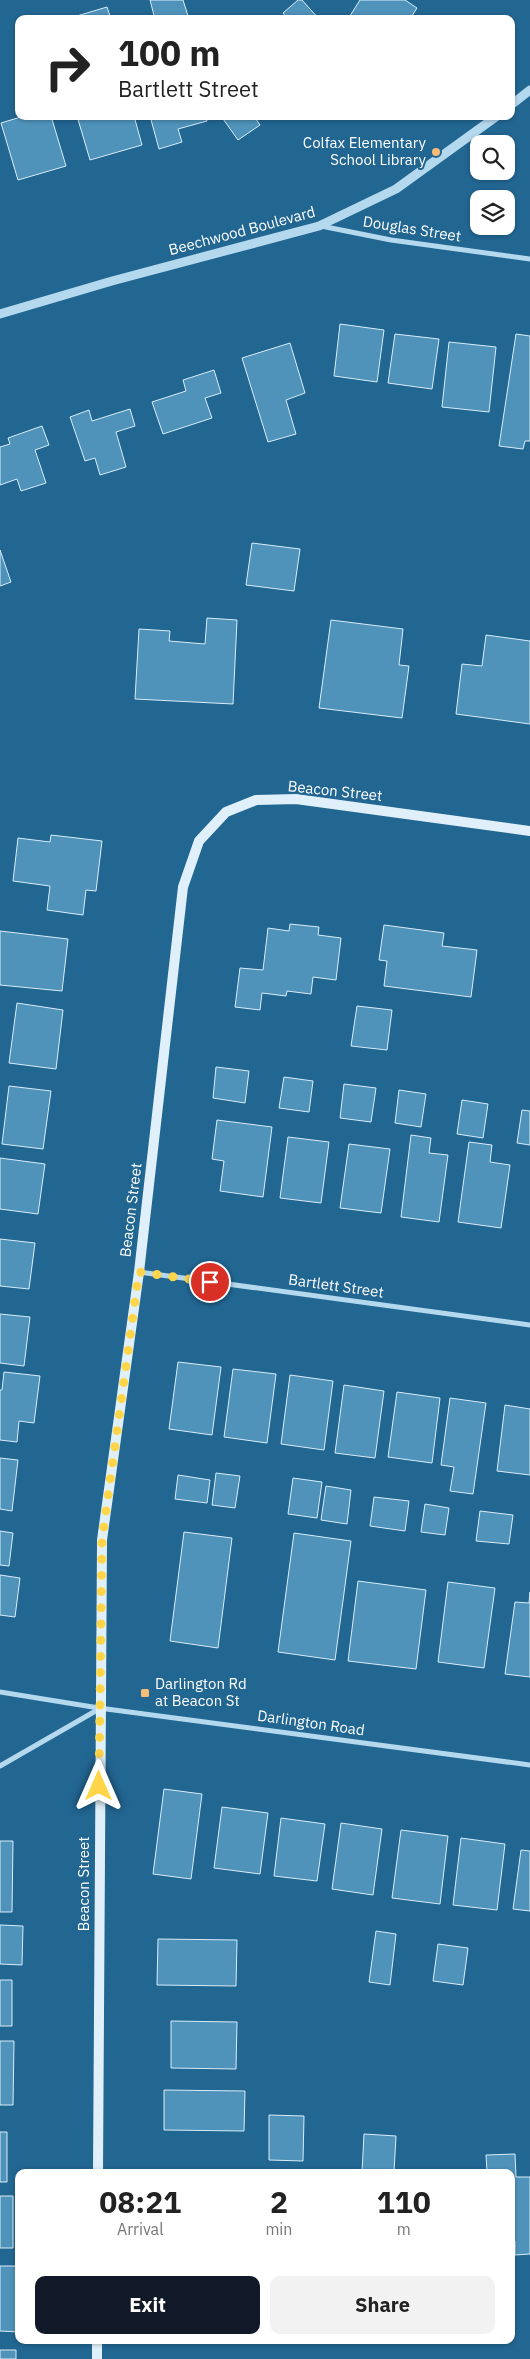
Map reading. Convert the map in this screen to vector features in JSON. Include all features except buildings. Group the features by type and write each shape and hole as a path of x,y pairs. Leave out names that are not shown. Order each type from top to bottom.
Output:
{"main road":[{"name":"Beacon Street","path":"98,2169 99,1708 102,1540 139,1272 183,887 199,841 226,812 256,800 296,799 530,831"},
{"path":"97,2344 97,2359"}],"street":[{"path":"515,102 530,90"},
{"name":"Beechwood Boulevard","path":"0,314 112,281 319,226 396,189 491,120"},
{"name":"Douglas Street","path":"319,226 391,240 530,259"},
{"name":"Bartlett Street","path":"139,1272 530,1326"},
{"name":"Darlington Road","path":"0,1692 99,1708 530,1765"},
{"path":"0,1766 99,1708"}],"place":[{"name":"Colfax Elementary School Library","path":"436,152"},
{"name":"Darlington Rd at Beacon St","path":"145,1693"}],"route":[{"path":"99,1786 102,1540 139,1272 210,1282"}]}
